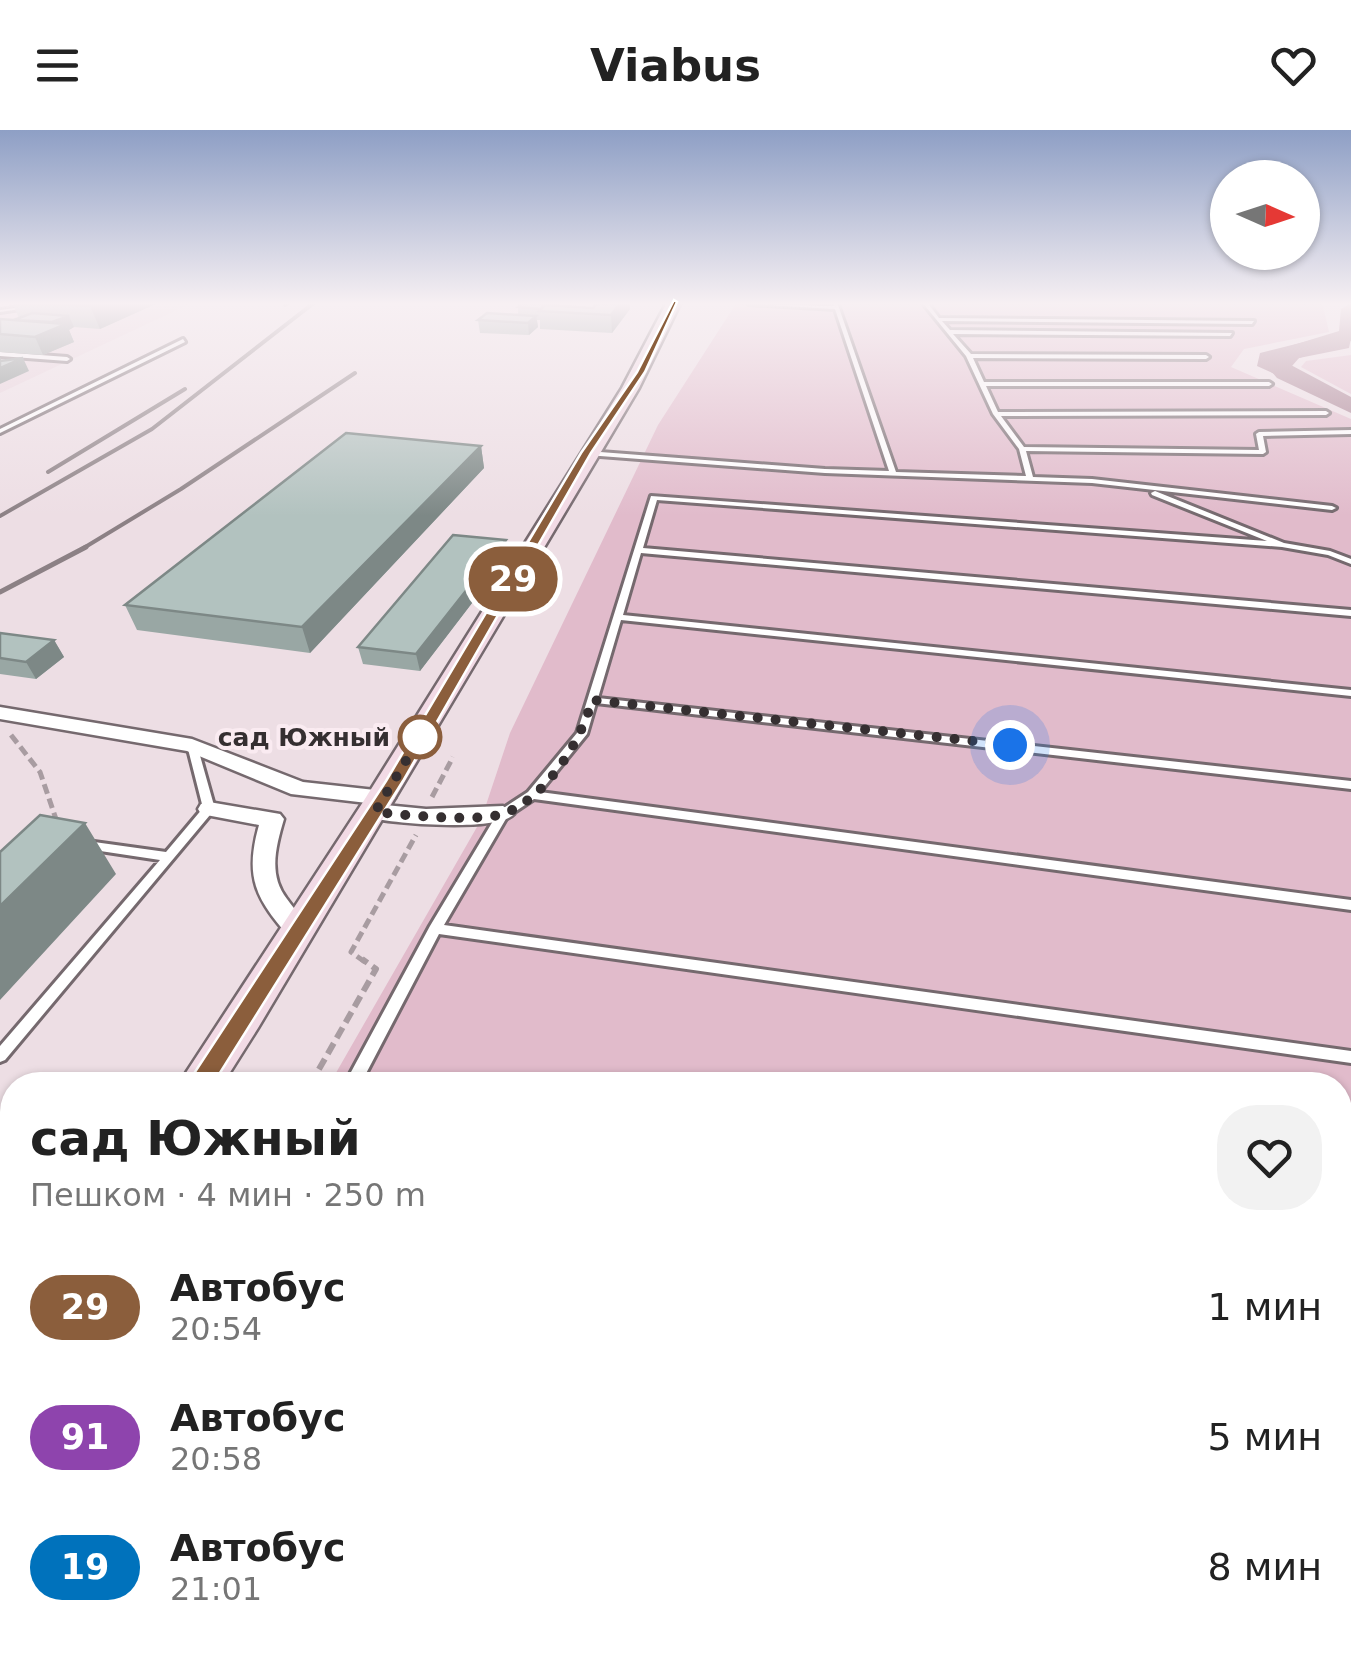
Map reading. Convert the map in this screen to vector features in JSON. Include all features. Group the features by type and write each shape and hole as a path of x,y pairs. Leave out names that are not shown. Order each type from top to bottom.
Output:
{"main road":[{"path":"208,1072 379,805 586,453 640,373"}],"street":[{"path":"0,713 192,745 299,789 426,817 504,814"},
{"path":"299,789 272,819 260,860 270,900 300,932"},
{"path":"209,809 272,819"}],"lane":[{"path":"0,431 118,373"},
{"path":"859,373 893,473"},
{"path":"978,373 996,414 1022,448 1030,476"},
{"path":"984,384 1269,384"},
{"path":"996,414 1326,413"},
{"path":"1022,448 1263,452 1259,434 1351,432"},
{"path":"586,453 893,473 1030,476 1332,508"},
{"path":"1139,487 1282,545"},
{"path":"359,1072 435,928 504,814 532,796 582,734 654,498 1282,545 1330,553 1351,562"},
{"path":"638,550 1351,614"},
{"path":"618,617 1351,692"},
{"path":"592,700 1351,785"},
{"path":"0,1056 209,809 192,745"},
{"path":"532,796 1351,906"},
{"path":"64,841 169,857"},
{"path":"435,928 1351,1057"}],"path":[{"path":"10,734 40,772 64,841"},
{"path":"317,1072 376,969 352,952 426,817 453,757"}],"shaded area":[{"path":"0,373 42,373 0,393"},
{"path":"691,373 1245,373 1351,419 1351,1072 336,1072 481,820 510,733 658,425"},
{"path":"1273,373 1302,373 1324,388 1351,398 1351,409"},
{"path":"1312,373 1351,373 1351,394"}],"building":[{"path":"346,433 481,446 302,627 125,605"},
{"path":"453,535 506,540 416,654 358,647"},
{"path":"0,633 54,640 26,662 0,658"},
{"path":"40,815 85,823 0,906 0,852"}],"waterway":[{"path":"1285,373 1351,406"}],"railway":[{"path":"0,516 152,429 224,373"},
{"path":"82,549 181,489 355,373"},
{"path":"48,472 185,389"},
{"path":"0,592 86,547"}],"bus line":[{"name":"29","path":"208,1072 394,781 586,453 640,373"}],"place":[{"name":"сад Южный","path":"420,737"}],"route":[{"path":"420,737 427,726 375,812 426,817 504,814 532,796 582,734 592,700 1010,745"}]}
